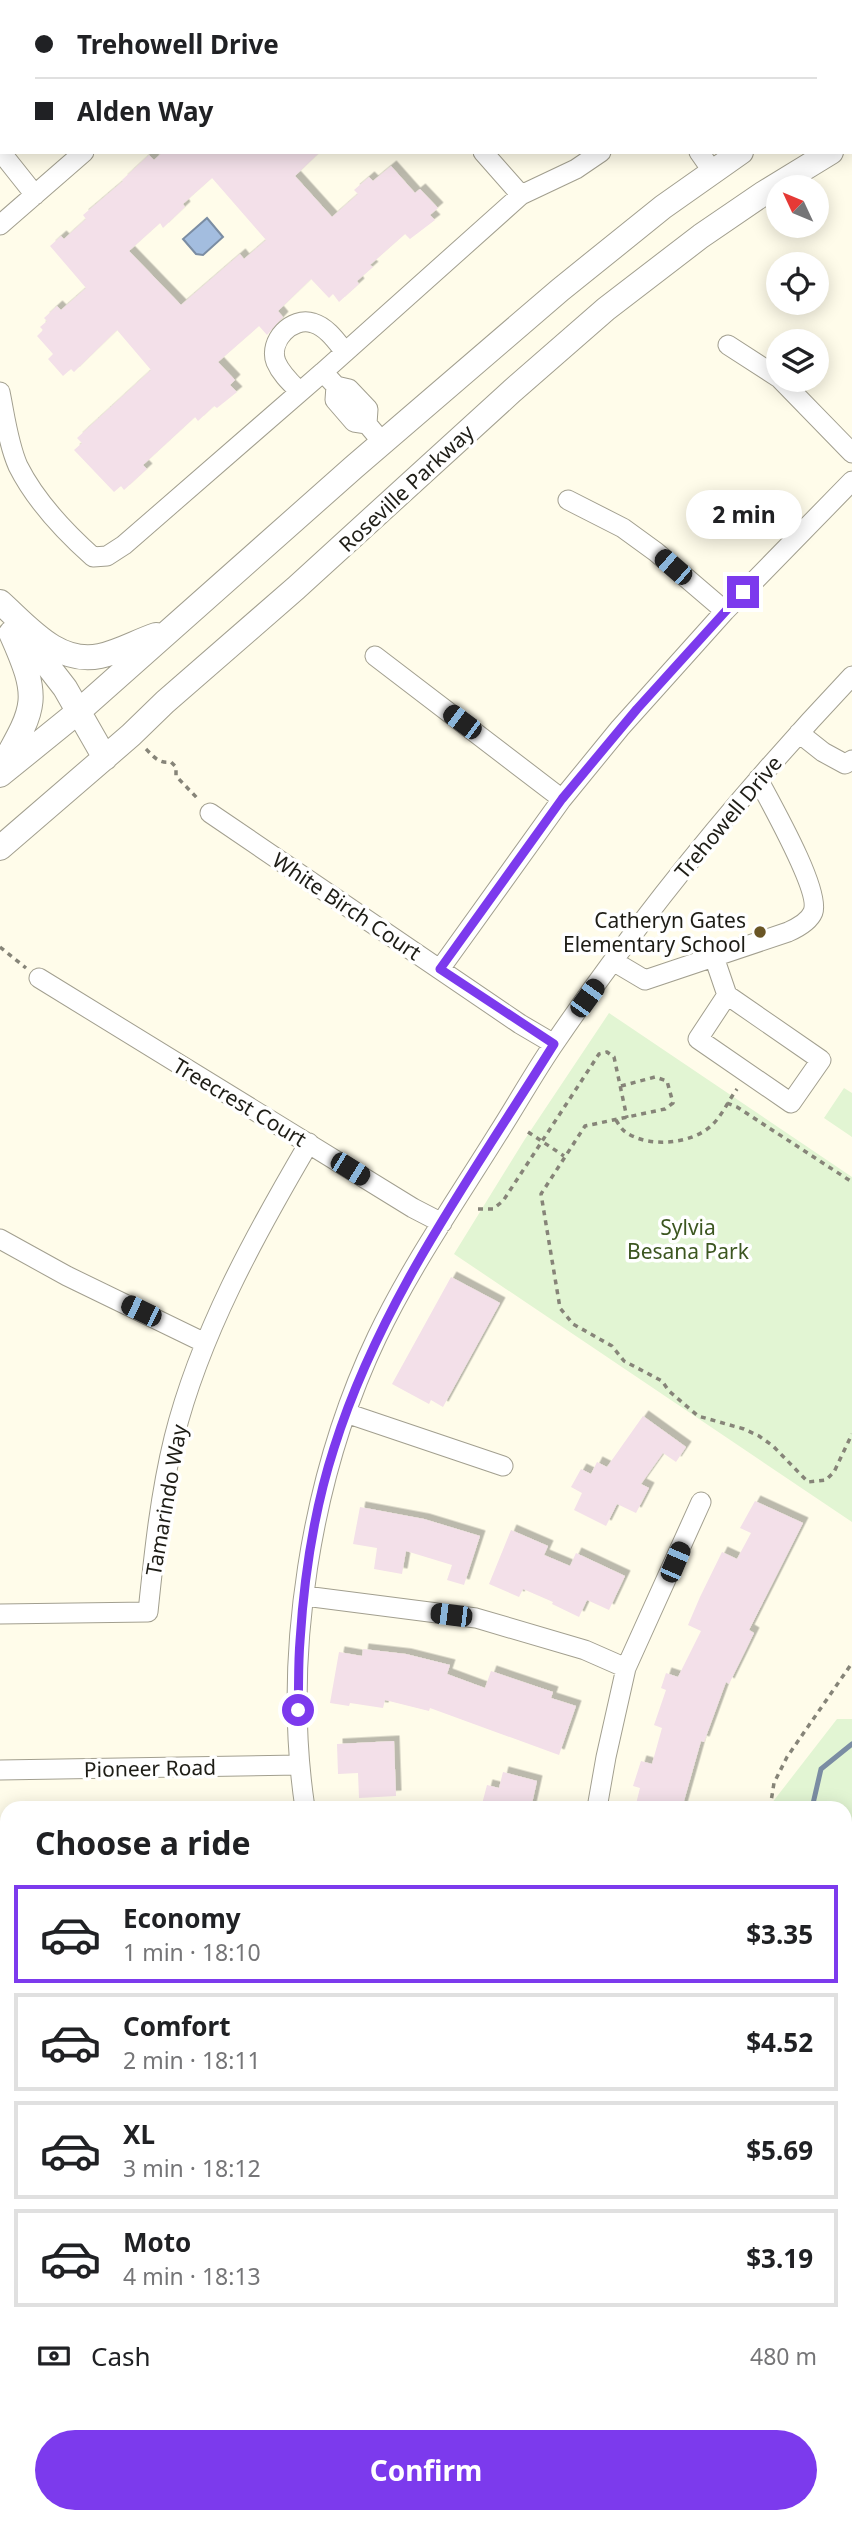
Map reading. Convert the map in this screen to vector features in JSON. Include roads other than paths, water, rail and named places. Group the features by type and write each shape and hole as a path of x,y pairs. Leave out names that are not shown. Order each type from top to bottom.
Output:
{"main road":[{"path":"0,772 79,711 560,290 663,207 706,162 734,154"},
{"name":"Roseville Parkway","path":"0,848 131,735 606,309 701,236 828,154"},
{"path":"0,603 55,650 76,656 99,656 170,629"},
{"path":"0,603 65,688 105,758"},
{"path":"0,610 28,676 32,705 28,721 0,772"}],"street":[{"path":"2,154 35,195"},
{"path":"0,225 82,154"},
{"path":"485,154 521,195"},
{"path":"0,392 9,438 18,466 70,537 93,557 107,556 124,545 300,392 330,379 345,352 521,195 576,169 598,154"},
{"path":"300,392 275,360 275,345 283,332 304,321 315,323 345,352"},
{"path":"728,345 766,370"},
{"path":"330,379 349,388 368,409 367,424 383,443"},
{"path":"793,392 852,453"},
{"path":"440,969 562,799 620,728 724,611 852,481"},
{"path":"568,500 623,528 656,552 724,611"},
{"path":"375,656 562,799"},
{"name":"Trehowell Drive","path":"304,1801 297,1724 300,1640 305,1596 321,1496 334,1449 378,1336 404,1285 554,1044 613,961 707,839 852,676"},
{"path":"799,733 845,764 852,760"},
{"path":"613,961 645,981 788,932 802,925 813,914 814,902 806,874 758,779"},
{"name":"White Birch Court","path":"210,813 554,1044"},
{"path":"715,957 727,995 821,1060 791,1103 698,1039 727,995"},
{"name":"Treecrest Court","path":"39,978 412,1208 442,1223"},
{"name":"Tamarindo Way","path":"0,1614 148,1612 154,1547 174,1438 205,1343 256,1233 309,1143"},
{"path":"0,1239 66,1276 205,1343"},
{"path":"346,1413 503,1466"},
{"path":"598,1801 626,1668 701,1502"},
{"path":"305,1596 476,1618 585,1650 626,1668"},
{"name":"Pioneer Road","path":"0,1770 299,1765"}],"water":[{"path":"207,218 223,237 203,255 196,254 183,239"}],"waterway":[{"path":"814,1801 821,1769 852,1744"}],"place":[{"name":"Catheryn Gates Elementary School","path":"760,932"}],"park label":[{"name":"Sylvia Besana Park","path":"688,1239"}]}
